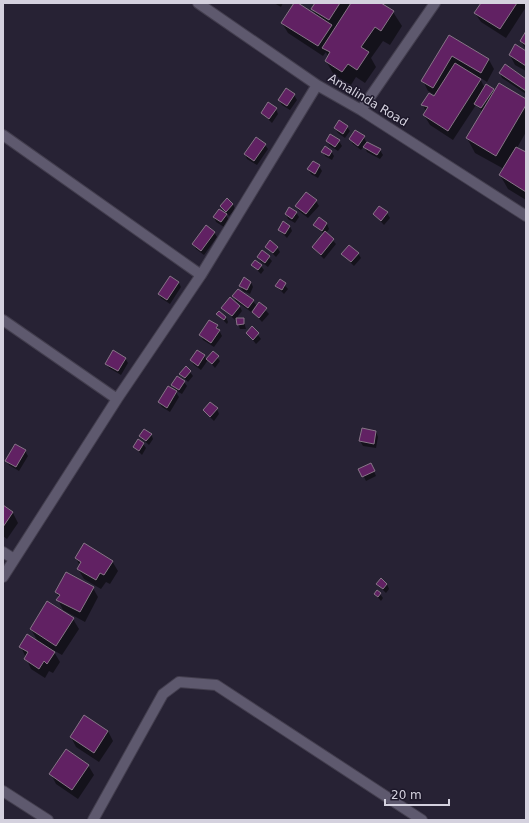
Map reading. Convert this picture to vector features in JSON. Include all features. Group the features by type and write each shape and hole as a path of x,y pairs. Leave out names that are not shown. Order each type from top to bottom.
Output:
{"street":[{"name":"Amalinda Road","path":"198,3 317,85 361,110 526,216"},
{"path":"361,110 434,3"},
{"path":"3,576 117,399 201,275 317,85"},
{"path":"3,135 201,275"},
{"path":"3,320 117,399"},
{"path":"3,552 14,559"},
{"path":"92,820 163,694 179,682 216,685 422,820"},
{"path":"3,791 48,820"}],"building":[{"path":"294,3 298,3 332,25 318,46 281,23"},
{"path":"315,3 340,3 329,20 311,9"},
{"path":"351,3 381,3 394,11 381,31 375,27 361,47 369,52 357,70 348,64 342,72 325,61 330,52 322,48"},
{"path":"481,3 517,3 500,29 474,13"},
{"path":"526,31 526,45 520,41"},
{"path":"449,35 489,59 481,73 452,56 433,88 421,81"},
{"path":"515,44 526,51 526,66 509,55"},
{"path":"455,63 481,79 448,131 423,115 428,107 421,105 429,93 434,96"},
{"path":"505,64 526,79 526,91 499,73"},
{"path":"499,83 526,99 526,105 496,156 466,138"},
{"path":"486,84 494,89 481,108 474,104"},
{"path":"286,88 295,94 287,106 278,100"},
{"path":"268,102 277,108 269,119 261,113"},
{"path":"339,120 348,126 343,134 334,128"},
{"path":"355,130 365,136 358,146 349,139"},
{"path":"330,134 340,140 335,147 326,141"},
{"path":"256,137 266,144 254,161 244,154"},
{"path":"367,142 381,149 377,155 363,147"},
{"path":"325,146 332,151 329,156 321,152"},
{"path":"516,147 526,152 526,192 499,175"},
{"path":"313,161 320,165 315,174 307,169"},
{"path":"306,192 317,200 306,214 295,206"},
{"path":"227,198 233,204 226,212 220,206"},
{"path":"379,206 388,212 381,221 373,214"},
{"path":"289,207 297,212 292,219 285,214"},
{"path":"219,209 227,214 221,222 213,217"},
{"path":"319,217 327,223 322,231 313,225"},
{"path":"283,221 290,226 285,234 278,230"},
{"path":"206,225 215,232 201,251 192,244"},
{"path":"325,231 334,239 321,255 312,247"},
{"path":"270,240 278,247 273,253 265,247"},
{"path":"349,245 359,253 351,262 341,254"},
{"path":"262,250 270,256 265,263 257,257"},
{"path":"255,260 262,265 258,270 251,265"},
{"path":"170,276 179,282 167,300 158,294"},
{"path":"244,277 251,282 247,290 239,286"},
{"path":"280,279 286,283 282,290 275,286"},
{"path":"238,289 254,300 248,308 232,296"},
{"path":"230,297 240,306 232,316 221,308"},
{"path":"259,302 267,308 259,318 252,312"},
{"path":"219,311 226,317 224,320 216,314"},
{"path":"236,318 244,318 244,324 237,325"},
{"path":"209,320 218,325 216,328 220,330 211,343 199,335"},
{"path":"252,326 259,333 253,340 246,333"},
{"path":"113,350 126,358 118,371 105,364"},
{"path":"197,350 205,355 198,366 190,360"},
{"path":"213,351 219,356 212,364 206,359"},
{"path":"186,366 191,371 185,378 179,374"},
{"path":"177,376 185,381 179,390 171,385"},
{"path":"168,386 177,391 167,408 158,402"},
{"path":"210,402 218,408 210,417 203,410"},
{"path":"362,428 376,431 374,444 359,441"},
{"path":"144,429 152,434 146,441 139,436"},
{"path":"138,439 144,443 139,451 133,447"},
{"path":"15,444 26,450 16,467 5,461"},
{"path":"371,463 375,471 362,477 358,469"},
{"path":"3,505 13,512 3,527"},
{"path":"84,543 113,561 104,575 100,573 96,580 77,569 81,562 75,558"},
{"path":"66,572 94,587 80,612 56,600 60,595 55,592"},
{"path":"381,578 387,584 383,589 376,584"},
{"path":"377,590 381,593 378,597 374,594"},
{"path":"47,601 74,618 56,646 30,629"},
{"path":"27,634 55,652 47,664 44,661 39,669 24,659 28,652 19,647"},
{"path":"84,715 108,731 94,753 70,737"},
{"path":"66,749 89,765 72,790 49,774"}]}
